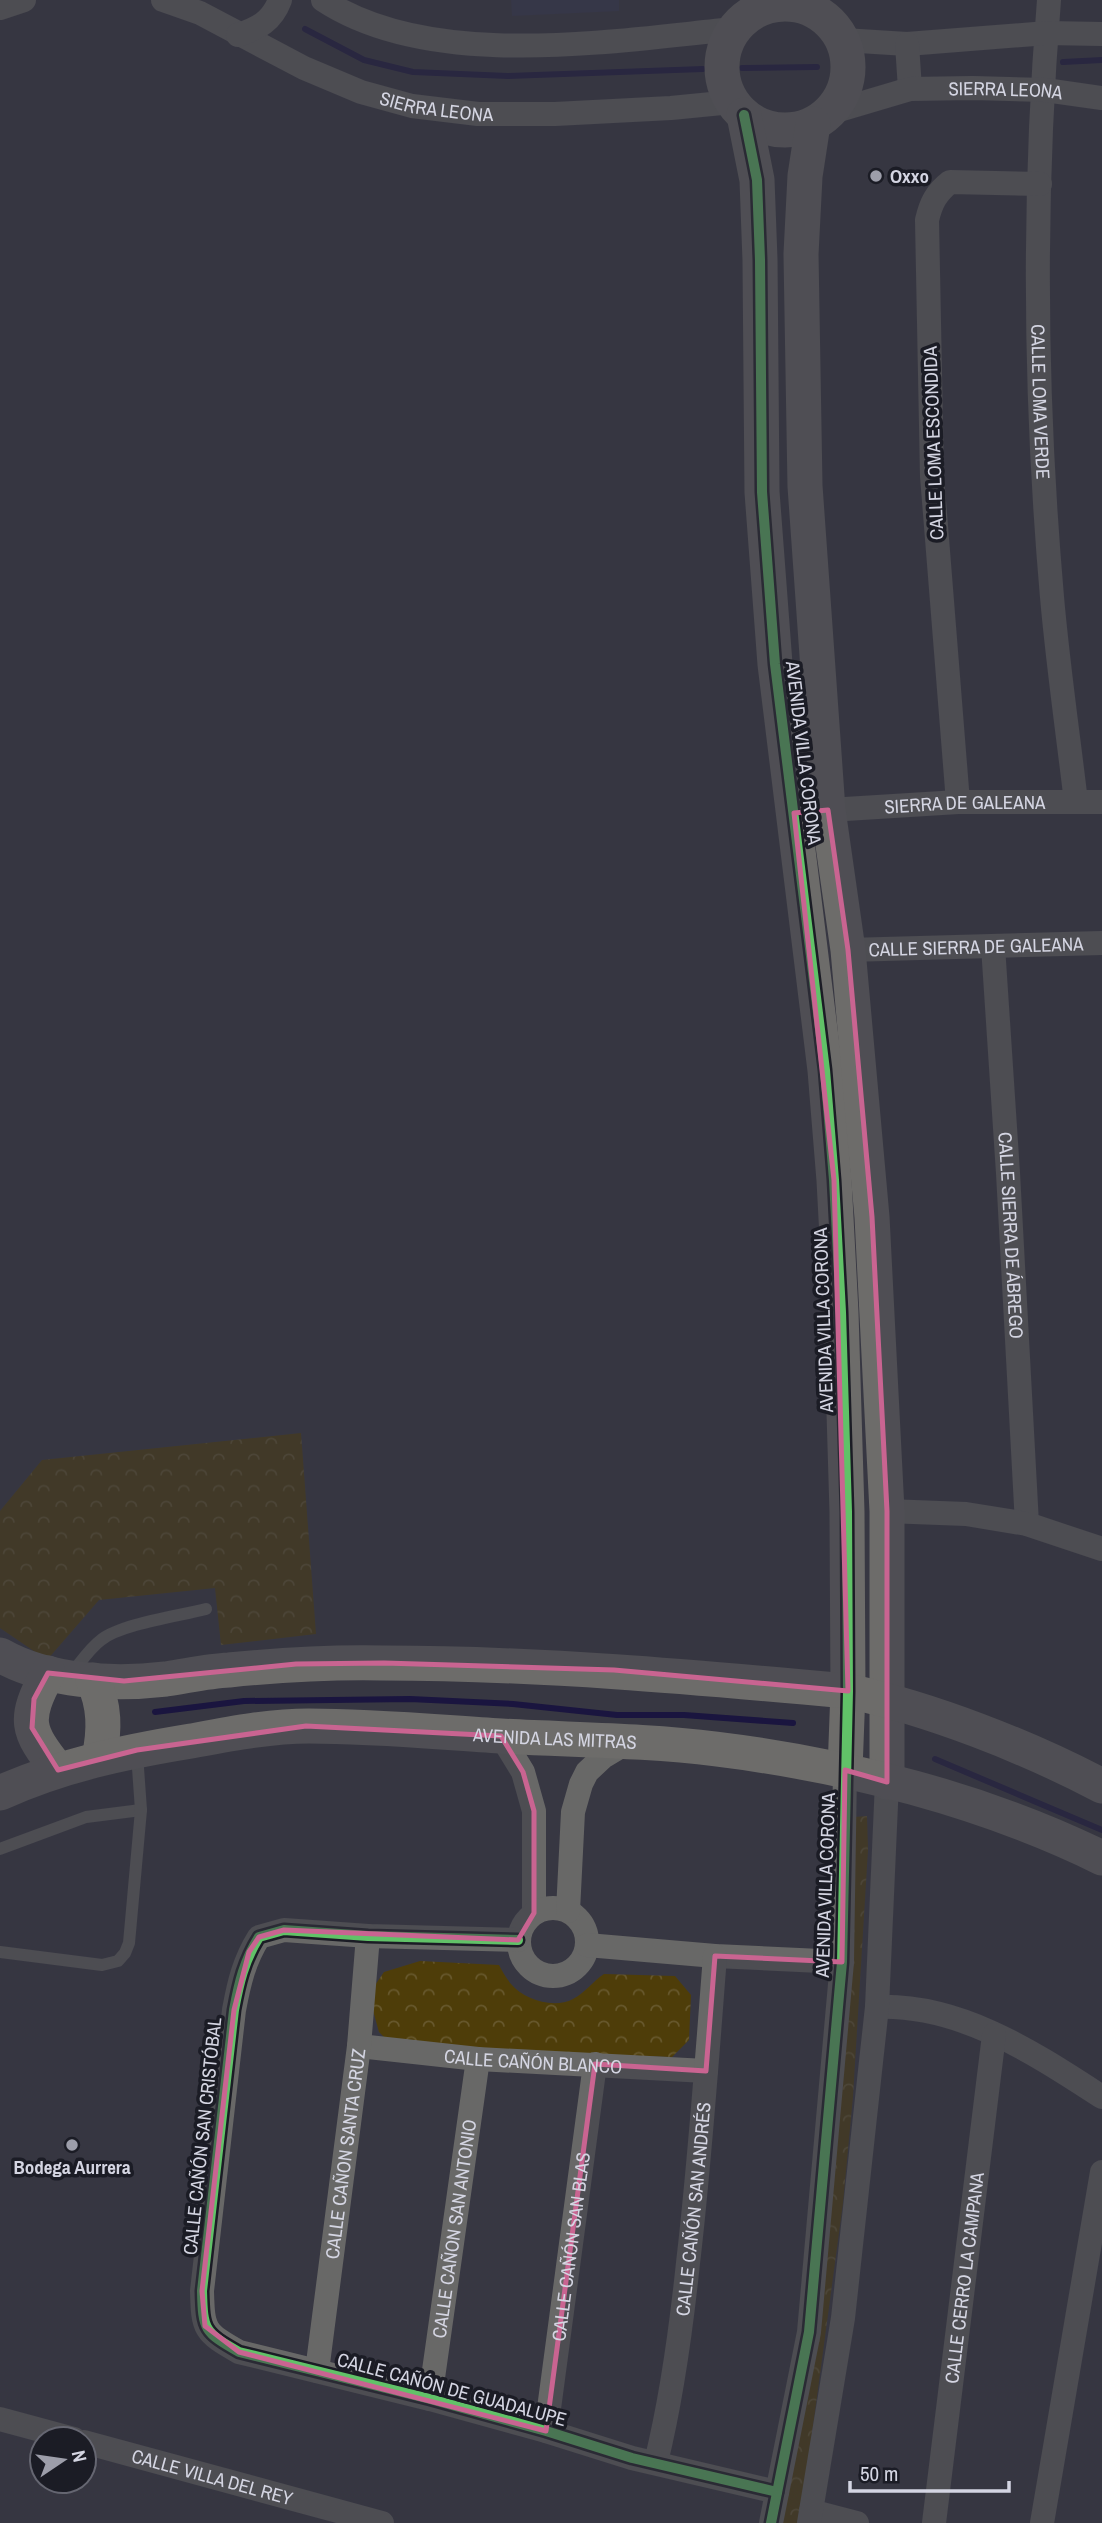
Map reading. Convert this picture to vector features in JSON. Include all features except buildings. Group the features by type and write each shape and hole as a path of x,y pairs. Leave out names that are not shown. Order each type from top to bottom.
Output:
{"street":[{"path":"0,8 24,0"},
{"name":"SIERRA LEONA","path":"163,0 202,6 239,35 304,68 361,92 412,106 478,114 738,108"},
{"path":"239,35 259,28 275,13 280,0"},
{"path":"323,0 344,14 389,30 486,45 561,44 734,29"},
{"name":"CALLE LOMA VERDE","path":"1049,0 1040,184 1041,428 1052,598 1076,802"},
{"path":"764,3 808,4 828,20 843,40 849,65 844,91 821,118 790,130 765,127 738,108 722,78 723,52 734,29 764,3"},
{"path":"843,40 908,44 1047,33 1102,34"},
{"path":"908,44 910,89"},
{"name":"SIERRA LEONA","path":"821,118 910,89 1045,90 1102,98"},
{"name":"AVENIDA VILLA CORONA","path":"738,108 757,180 763,505 775,664 825,1070 834,1180 846,1485 848,1691 842,1962 810,2332 771,2523"},
{"name":"AVENIDA VILLA CORONA","path":"810,2517 843,2318 877,2007 887,1782 887,1511 872,1217 848,950 828,810 804,472 801,254 805,176 821,118"},
{"name":"CALLE LOMA ESCONDIDA","path":"958,802 932,476 927,220 931,203 939,191 950,182 1040,184"},
{"name":"SIERRA DE GALEANA","path":"794,813 958,802 1102,802"},
{"name":"CALLE SIERRA DE GALEANA","path":"848,950 1102,943"},
{"name":"CALLE SIERRA DE ÁBREGO","path":"993,946 1009,1173 1027,1524"},
{"path":"887,1511 966,1514 1027,1524 1102,1549"},
{"path":"0,1656 70,1677 164,1679 224,1670 296,1664 384,1663 614,1670 848,1691 886,1699 1001,1740 1102,1786"},
{"path":"70,1677 100,1696 104,1732 99,1758"},
{"path":"58,1770 37,1743 32,1728 34,1699 70,1677"},
{"name":"AVENIDA LAS MITRAS","path":"0,1793 58,1770 99,1758 221,1735 306,1726 628,1742 717,1749 845,1770 1013,1821 1062,1839 1102,1858"},
{"path":"501,1736 523,1772 534,1811 534,1913"},
{"path":"568,1911 573,1812 581,1784 587,1772 603,1757 628,1742"},
{"path":"534,1811 573,1812"},
{"path":"545,1908 568,1911 583,1925 587,1945 585,1955 571,1972 550,1977 540,1974 523,1961 518,1940 520,1929 534,1913 545,1908"},
{"name":"CALLE CAÑÓN SAN CRISTÓBAL","path":"239,2352 214,2338 205,2326 202,2291 234,2010 241,1973 249,1952 259,1937 284,1930 368,1936"},
{"path":"368,1936 518,1940"},
{"name":"CALLE CAÑON SANTA CRUZ","path":"317,2371 359,2046 368,1936"},
{"path":"587,1945 715,1956 842,1962"},
{"name":"CALLE CAÑÓN SAN ANDRÉS","path":"656,2462 665,2428 678,2350 715,1956"},
{"path":"877,2007 899,2006 973,2023 1061,2071 1102,2097"},
{"name":"CALLE CERRO LA CAMPANA","path":"934,2523 995,2035"},
{"name":"CALLE CAÑÓN BLANCO","path":"359,2046 478,2059 706,2071"},
{"name":"CALLE CAÑON SAN ANTONIO","path":"430,2399 478,2059"},
{"name":"CALLE CAÑÓN SAN BLAS","path":"546,2431 595,2064"},
{"path":"1042,2523 1098,2226 1102,2172"},
{"name":"CALLE CAÑÓN DE GUADALUPE","path":"239,2352 430,2399 632,2458 777,2492"},
{"path":"0,2419 28,2427"},
{"name":"CALLE VILLA DEL REY","path":"98,2446 382,2523"},
{"path":"810,2517 858,2523"}],"lane":[{"path":"70,1677 103,1639 122,1630 206,1609"},
{"path":"0,1952 102,1965 118,1961 125,1953 131,1930 141,1810 137,1750"},
{"path":"0,1849 86,1817 141,1810"}],"highlighted area":[{"path":"828,810 848,950 872,1217 887,1511 887,1782 845,1770 842,1962 715,1956 706,2071 595,2064 546,2431 239,2352 205,2326 202,2291 234,2010 249,1952 259,1937 284,1930 518,1940 534,1913 534,1811 523,1772 501,1736 306,1726 137,1750 58,1770 32,1728 34,1699 48,1673 124,1681 296,1664 384,1663 614,1670 848,1691 834,1180 794,813"}],"shaded area":[{"path":"511,0 619,0 619,11 512,16"}],"green space":[{"path":"301,1433 316,1634 221,1645 215,1588 99,1600 47,1660 0,1628 0,1511 42,1460"},
{"path":"867,1816 868,1850 853,2096 843,2203 800,2523 780,2523 854,1817"},
{"path":"420,1961 499,1965 517,1990 548,2003 573,1999 604,1974 675,1976 691,1995 689,2040 672,2057 395,2048 379,2032 372,2007 373,1988 384,1972"}],"waterway":[{"path":"305,29 364,60 413,72 508,76 703,69"},
{"path":"1063,62 1102,60"},
{"path":"742,68 817,67"},
{"path":"155,1712 244,1701 410,1699 513,1704 617,1715 684,1715 793,1723"},
{"path":"935,1759 1102,1830"}],"cycle path":[{"path":"744,115 757,180 762,492 775,664 825,1070 834,1180 847,1512 848,1691 842,1962 809,2332 771,2523"},
{"path":"518,1940 368,1936 284,1930 259,1937 243,1972 234,2010 202,2291 203,2314 208,2329 219,2340 239,2352 430,2399 632,2458 777,2492"}],"place":[{"name":"Oxxo","path":"876,176"},
{"name":"Bodega Aurrera","path":"72,2145"}]}
